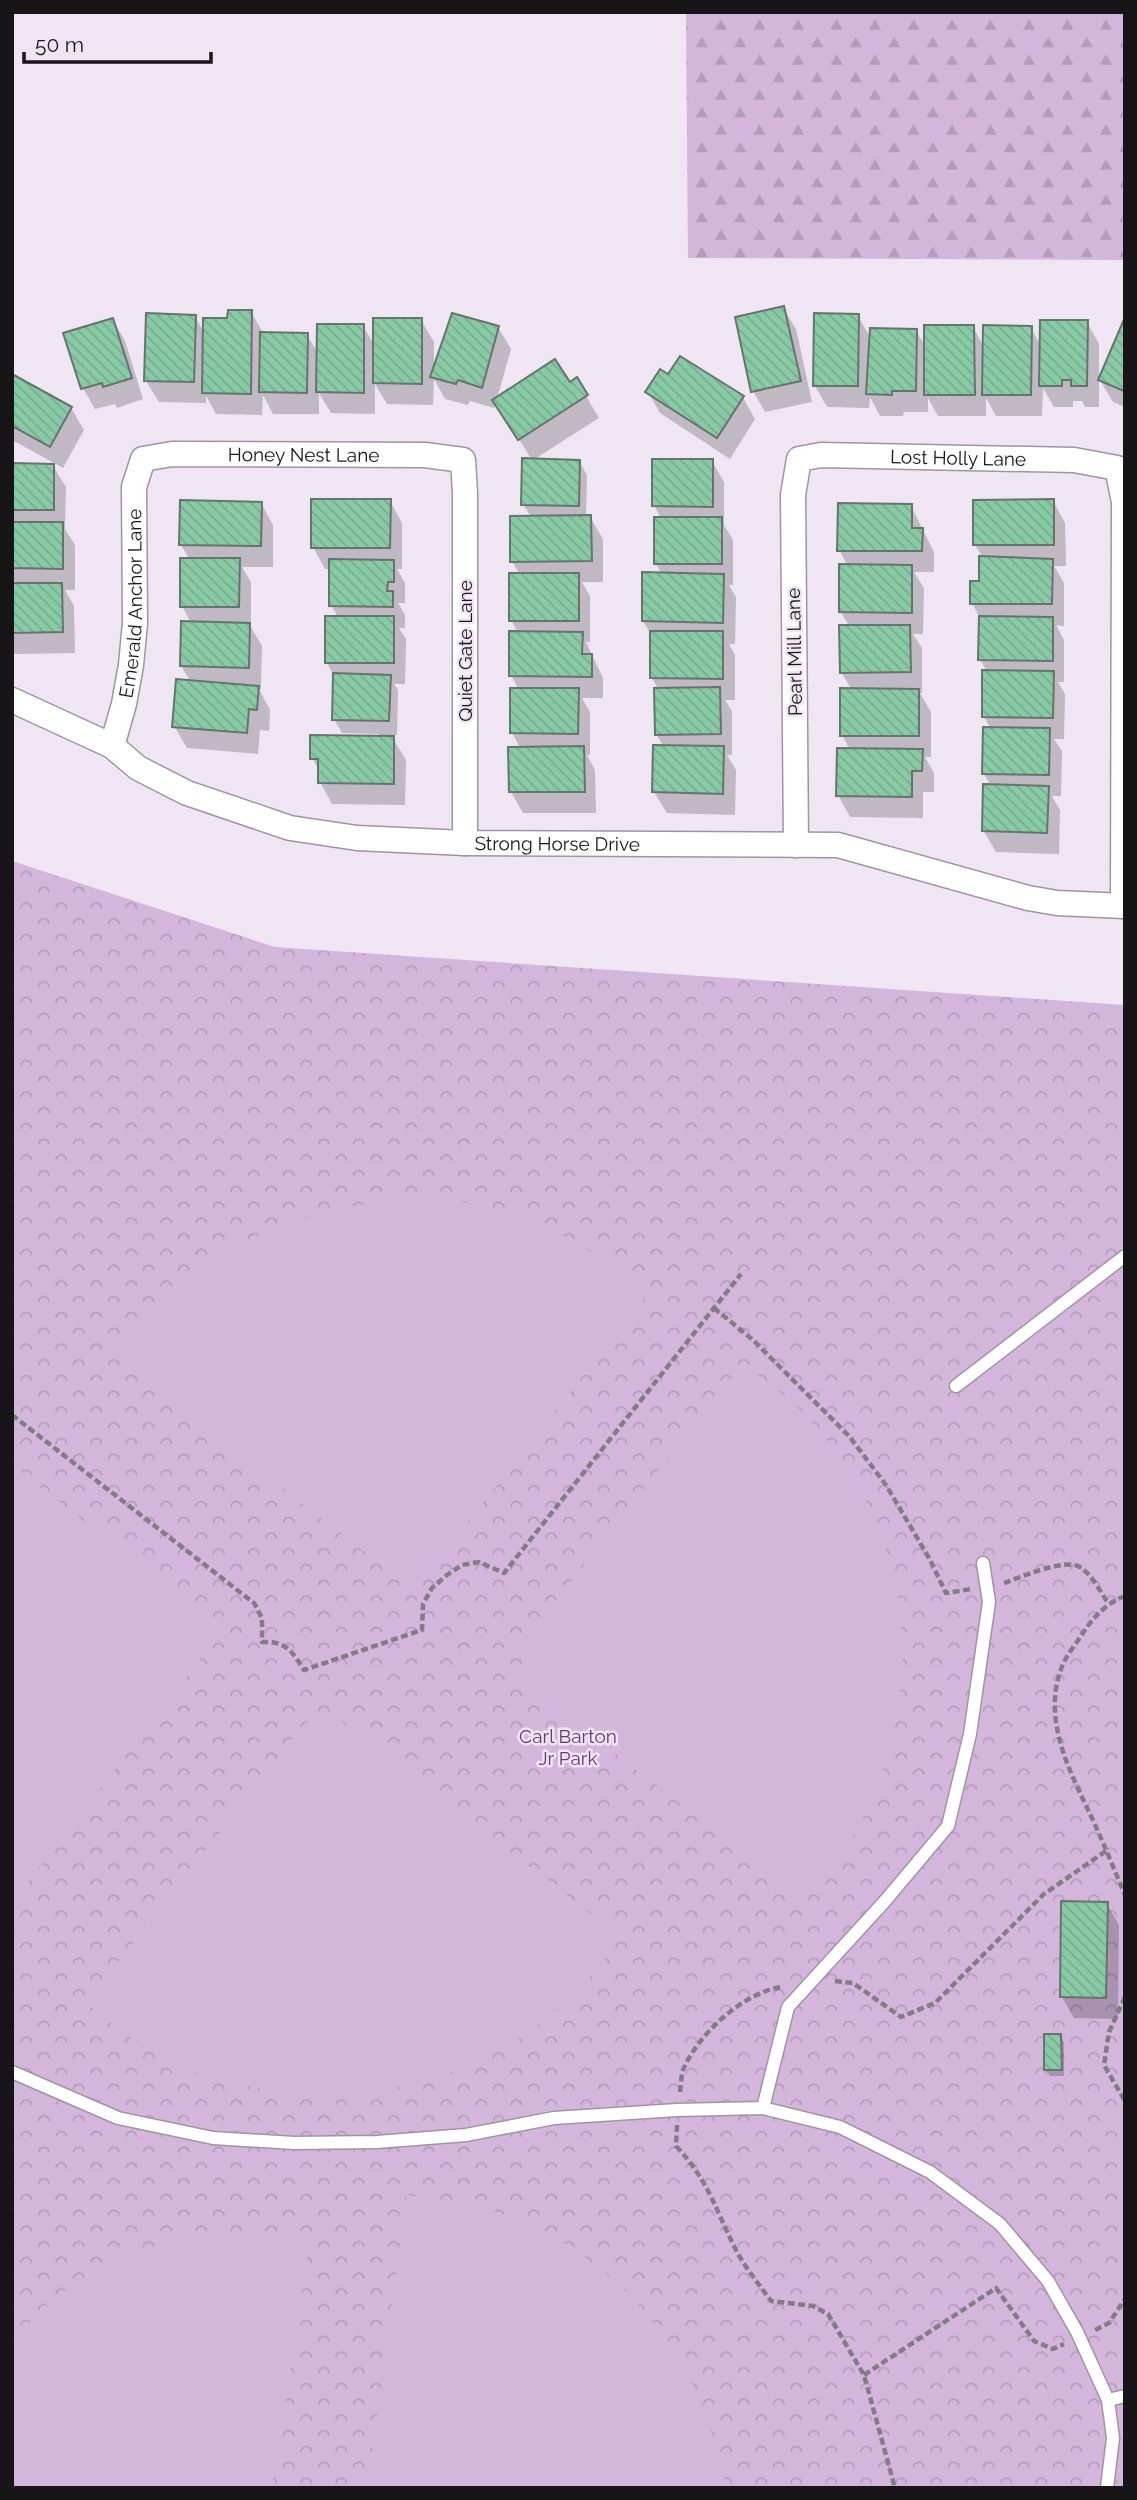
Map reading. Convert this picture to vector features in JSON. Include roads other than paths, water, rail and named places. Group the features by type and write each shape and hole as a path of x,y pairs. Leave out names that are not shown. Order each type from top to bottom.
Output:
{"street":[{"name":"Honey Nest Lane","path":"143,459 172,454 425,455 463,460"},
{"name":"Lost Holly Lane","path":"799,459 821,455 1060,460 1117,467 1124,502 1124,906"},
{"name":"Emerald Anchor Lane","path":"112,746 131,665 135,624 134,487 143,459"},
{"name":"Pearl Mill Lane","path":"796,845 793,495 799,459"},
{"name":"Quiet Gate Lane","path":"463,460 465,843"},
{"name":"Strong Horse Drive","path":"12,700 112,746 138,768 187,793 290,828 357,838 465,843 838,845 1028,898 1057,903 1124,906"}],"lane":[{"path":"956,1386 1125,1256"},
{"path":"763,2108 788,2007 948,1826 970,1734 989,1602 983,1563"},
{"path":"12,2072 118,2118 213,2138 294,2143 377,2142 466,2135 554,2118 677,2110 763,2108 841,2127 930,2172 1000,2224 1048,2281 1079,2337 1108,2400 1113,2438 1107,2488"},
{"path":"1108,2400 1125,2396"}],"park label":[{"name":"Carl Barton Jr Park","path":"568,1747"}]}
